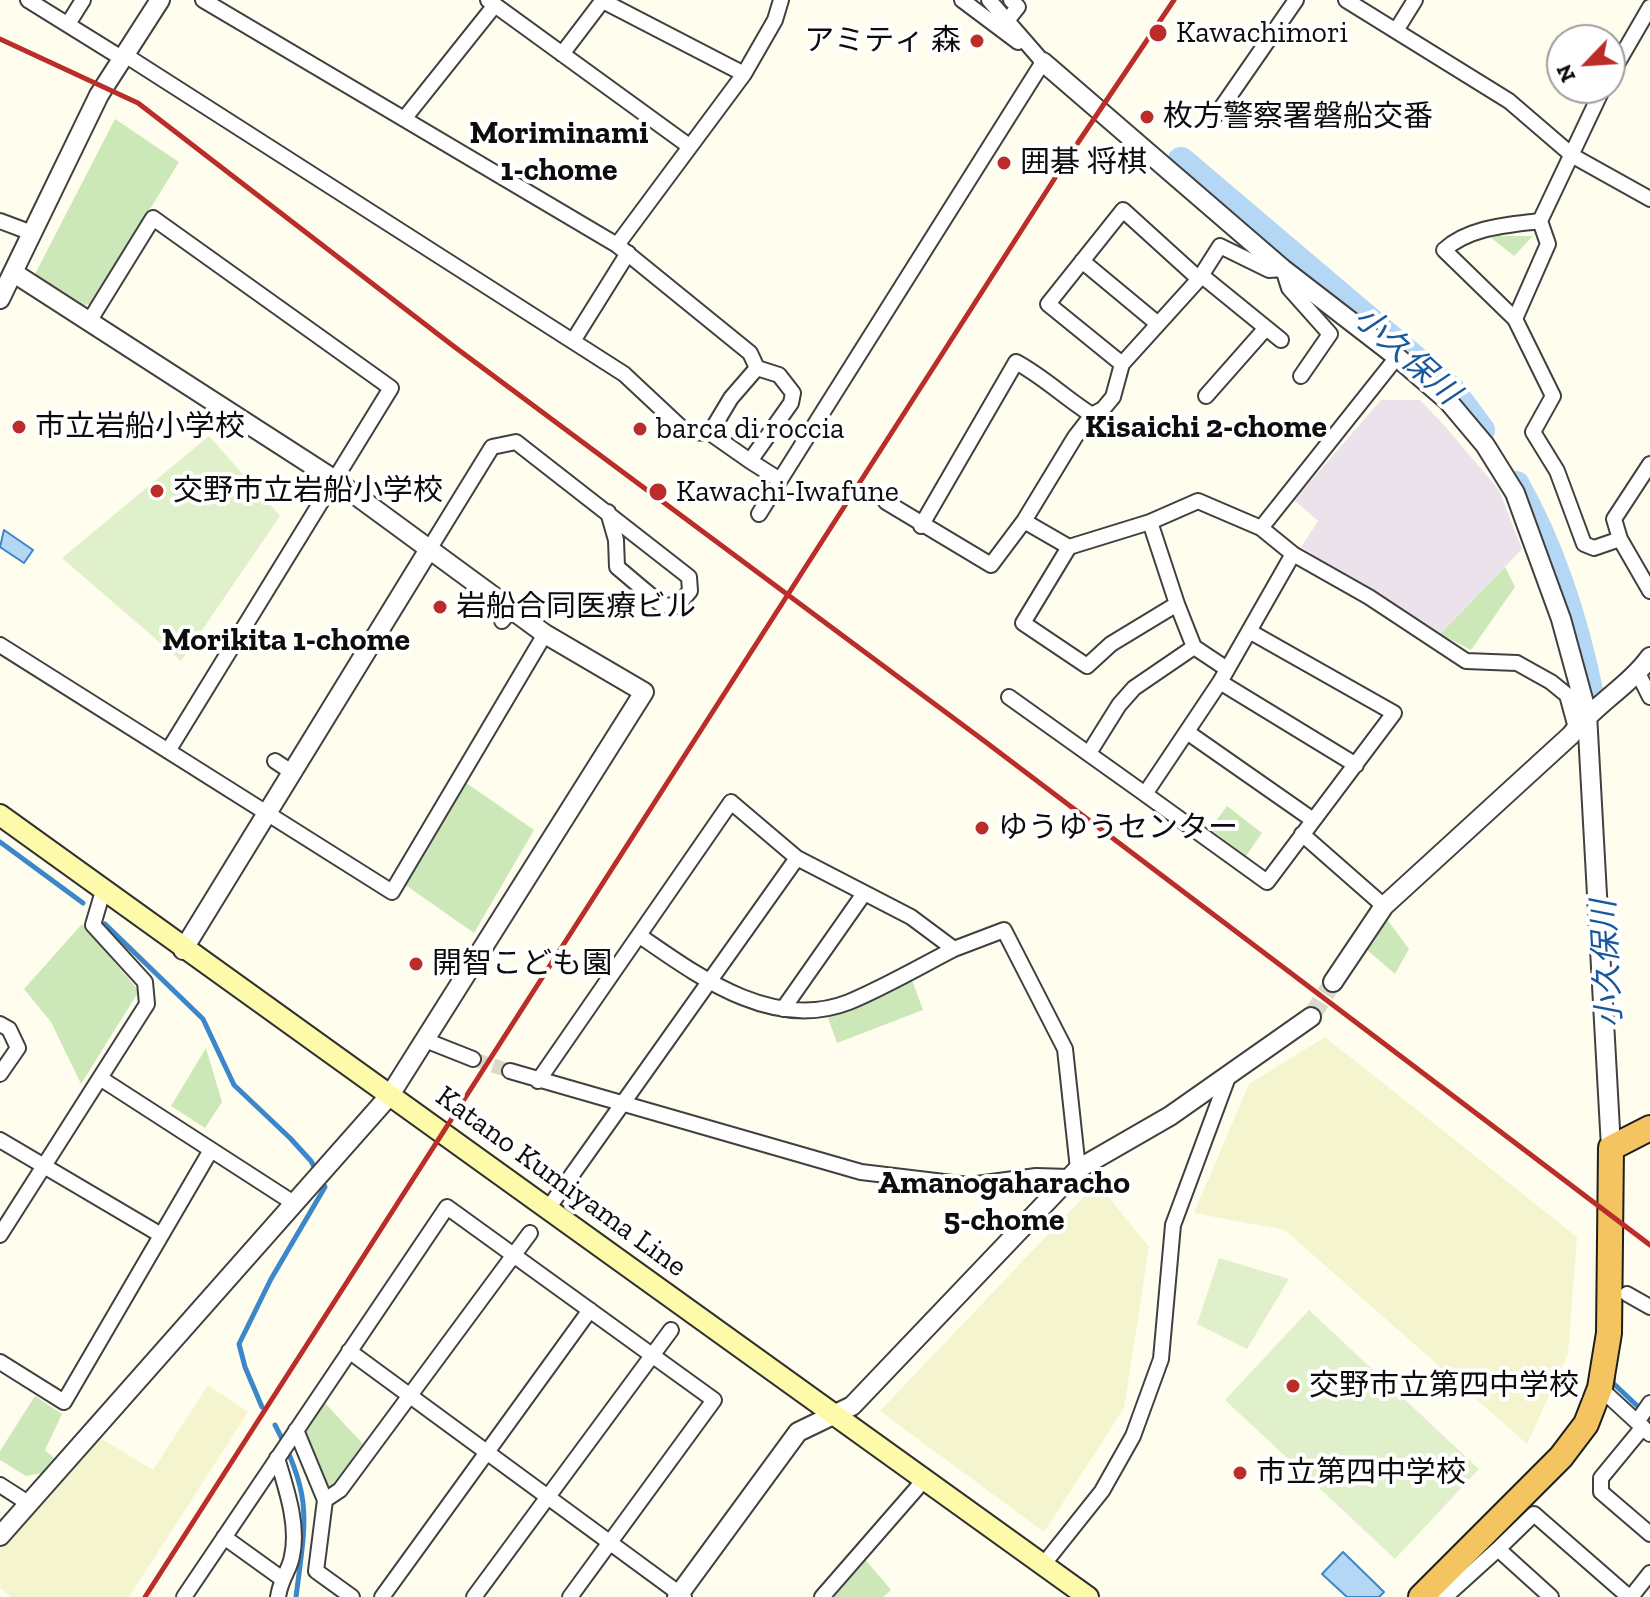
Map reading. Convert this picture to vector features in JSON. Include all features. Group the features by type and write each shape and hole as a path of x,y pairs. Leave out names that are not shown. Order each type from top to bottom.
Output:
{"highway":[{"path":"1421,1597 1561,1457 1586,1424 1600,1388 1609,1333 1611,1148 1650,1128"}],"main road":[{"name":"Katano Kumiyama Line","path":"0,815 183,950 390,1095 1088,1597"}],"street":[{"path":"28,0 124,57 624,374 686,432 710,433 780,480"},
{"path":"68,24 83,0"},
{"path":"0,299 99,95 160,0"},
{"path":"203,0 622,249 750,353 757,368 779,375 793,393 791,403 750,461"},
{"path":"562,54 603,0 744,74"},
{"path":"573,341 622,249 689,146 744,74 775,20 781,0"},
{"path":"962,0 1012,41 1026,43"},
{"path":"989,0 1043,62 1283,269 1397,357 1448,401 1485,445 1515,493 1561,619 1582,721 1611,1148"},
{"path":"1006,22 1018,7 1011,0"},
{"path":"1217,114 1296,0"},
{"path":"1346,0 1509,101 1573,156 1650,199"},
{"path":"1397,29 1415,0"},
{"path":"404,119 492,3 689,146"},
{"path":"1626,48 1650,7"},
{"path":"759,514 1043,62"},
{"path":"1515,319 1548,244 1540,221 1573,156 1593,104"},
{"path":"1122,364 1048,304 1123,210 1200,277 1281,340"},
{"path":"90,320 153,218 391,388 168,751"},
{"path":"0,221 32,233"},
{"path":"1540,221 1492,228 1455,240 1444,250 1515,319 1553,396 1533,432 1557,471 1584,544 1594,548 1620,539"},
{"path":"886,502 921,526 991,565 1024,521 1092,415 1103,409 1113,397 1122,364 1200,277 1220,246 1269,270 1283,269"},
{"path":"1082,261 1158,324"},
{"path":"1283,269 1289,288 1330,334 1302,365"},
{"path":"0,1536 292,1202 390,1095 644,692 507,615 335,480 14,273"},
{"path":"1206,396 1266,328"},
{"path":"1261,528 1397,357"},
{"path":"921,526 1016,362 1043,376 1059,394 1092,415"},
{"path":"710,433 724,408 757,368"},
{"path":"183,950 492,447 516,442 608,512 689,577 690,591 677,606 662,605 617,567 616,540 608,512"},
{"path":"1650,464 1614,519 1620,539 1650,591"},
{"path":"1177,604 1111,644 1087,666 1023,623 1069,547 1150,522 1198,501 1261,528 1293,554 1369,597 1466,661 1517,663 1551,682 1567,695 1582,721"},
{"path":"1024,521 1069,547"},
{"path":"1150,522 1194,647 1223,675 1356,765"},
{"path":"1145,794 1223,675 1293,554"},
{"path":"1009,697 1267,882 1394,713 1249,631"},
{"path":"0,645 392,892 545,634"},
{"path":"1089,753 1119,705 1134,688 1194,647"},
{"path":"1333,982 1384,906 1582,721 1638,673 1650,657"},
{"path":"1638,673 1650,697"},
{"path":"1187,732 1313,820"},
{"path":"275,761 293,773"},
{"path":"538,1081 731,802 797,858 863,895 911,917 954,949"},
{"path":"1302,834 1384,906"},
{"path":"547,1210 797,858"},
{"path":"0,1235 147,1004 145,982 93,925 103,891"},
{"path":"783,1009 863,895"},
{"path":"640,936 708,983 783,1009 813,1010 847,1003 954,949 1004,930 1065,1049 1074,1173"},
{"path":"349,1351 680,1596 798,1432 852,1406 919,1340 1074,1173 1170,1116 1311,1017"},
{"path":"0,1024 9,1029 18,1048 0,1074"},
{"path":"425,1040 473,1059"},
{"path":"510,1071 861,1172 969,1185 1074,1173"},
{"path":"1043,1565 1102,1491 1133,1436 1161,1359 1173,1225 1228,1077"},
{"path":"100,1078 292,1202"},
{"path":"0,1140 161,1235"},
{"path":"0,1362 64,1402 211,1150"},
{"path":"186,1596 447,1207 714,1400 570,1597"},
{"path":"325,1500 340,1490 530,1233"},
{"path":"1627,1294 1650,1307"},
{"path":"382,1597 590,1310"},
{"path":"474,1597 671,1330"},
{"path":"1600,1388 1645,1418 1601,1478 1601,1492 1650,1534"},
{"path":"296,1430 325,1500 316,1571 352,1597"},
{"path":"277,1458 291,1505 292,1558 281,1578 278,1597"},
{"path":"822,1597 924,1480"},
{"path":"0,1485 28,1503"},
{"path":"1445,1597 1534,1514 1630,1597 1650,1573"},
{"path":"224,1537 281,1578"},
{"path":"1498,1549 1551,1597"}],"shaded area":[{"path":"1381,400 1420,400 1444,425 1499,490 1522,549 1440,634 1301,547 1318,521 1294,500"}],"green space":[{"path":"115,119 179,162 92,303 79,307 33,278"},
{"path":"1489,236 1533,236 1514,256"},
{"path":"209,436 280,516 181,661 62,558"},
{"path":"1505,567 1515,587 1471,650 1440,634"},
{"path":"465,782 534,830 474,933 404,884"},
{"path":"1227,806 1262,833 1246,856 1210,829"},
{"path":"1386,918 1409,949 1395,974 1366,949"},
{"path":"82,924 139,991 81,1084 51,1022 24,989"},
{"path":"912,980 923,1010 837,1043 828,1018"},
{"path":"1325,1037 1577,1237 1568,1354 1527,1444 1285,1230 1194,1213 1249,1084"},
{"path":"206,1048 222,1102 205,1128 171,1106"},
{"path":"1097,1183 1149,1247 1124,1408 1044,1532 880,1411"},
{"path":"1219,1258 1289,1279 1247,1349 1197,1324"},
{"path":"1309,1310 1479,1469 1395,1559 1225,1400"},
{"path":"208,1385 248,1412 129,1597 11,1597 0,1588 0,1549 100,1438 153,1470"},
{"path":"35,1396 62,1414 45,1450 54,1458 42,1473 26,1476 0,1460 0,1451"},
{"path":"325,1403 363,1444 329,1492 304,1431"},
{"path":"864,1558 891,1590 883,1597 831,1597"}],"water":[{"path":"4,530 33,550 24,563 0,547"},
{"path":"1343,1552 1384,1592 1379,1597 1347,1597 1322,1574"}],"waterway":[{"name":"小久保川","path":"1181,161 1452,391 1481,430"},
{"name":"小久保川","path":"1516,485 1541,535 1561,587 1590,695"},
{"path":"0,842 83,903"},
{"path":"105,924 203,1019 234,1085 311,1161 325,1187 271,1279 239,1344 262,1407"},
{"name":"小久保川","path":"1613,1378 1613,1383 1650,1418"},
{"path":"275,1425 296,1471 304,1508 296,1597"}],"tunnel":[{"path":"1311,1017 1333,982"},
{"path":"473,1059 510,1071"}],"railway":[{"path":"145,1597 1071,153 1174,0"},
{"path":"0,39 138,103 452,345 983,740 1650,1245"}],"place":[{"name":"Kawachimori","path":"1158,33"},
{"name":"アミティ 森","path":"977,41"},
{"name":"枚方警察署磐船交番","path":"1147,117"},
{"name":"囲碁 将棋","path":"1004,163"},
{"name":"市立岩船小学校","path":"19,427"},
{"name":"barca di roccia","path":"640,429"},
{"name":"交野市立岩船小学校","path":"157,491"},
{"name":"Kawachi-Iwafune","path":"658,492"},
{"name":"岩船合同医療ビル","path":"440,607"},
{"name":"ゆうゆうセンター","path":"982,828"},
{"name":"開智こども園","path":"416,964"},
{"name":"交野市立第四中学校","path":"1293,1386"},
{"name":"市立第四中学校","path":"1240,1473"}],"district":[{"name":"Moriminami 1-chome","path":"559,152"},
{"name":"Kisaichi 2-chome","path":"1206,428"},
{"name":"Morikita 1-chome","path":"286,641"},
{"name":"Amanogaharacho 5-chome","path":"1004,1202"}]}
